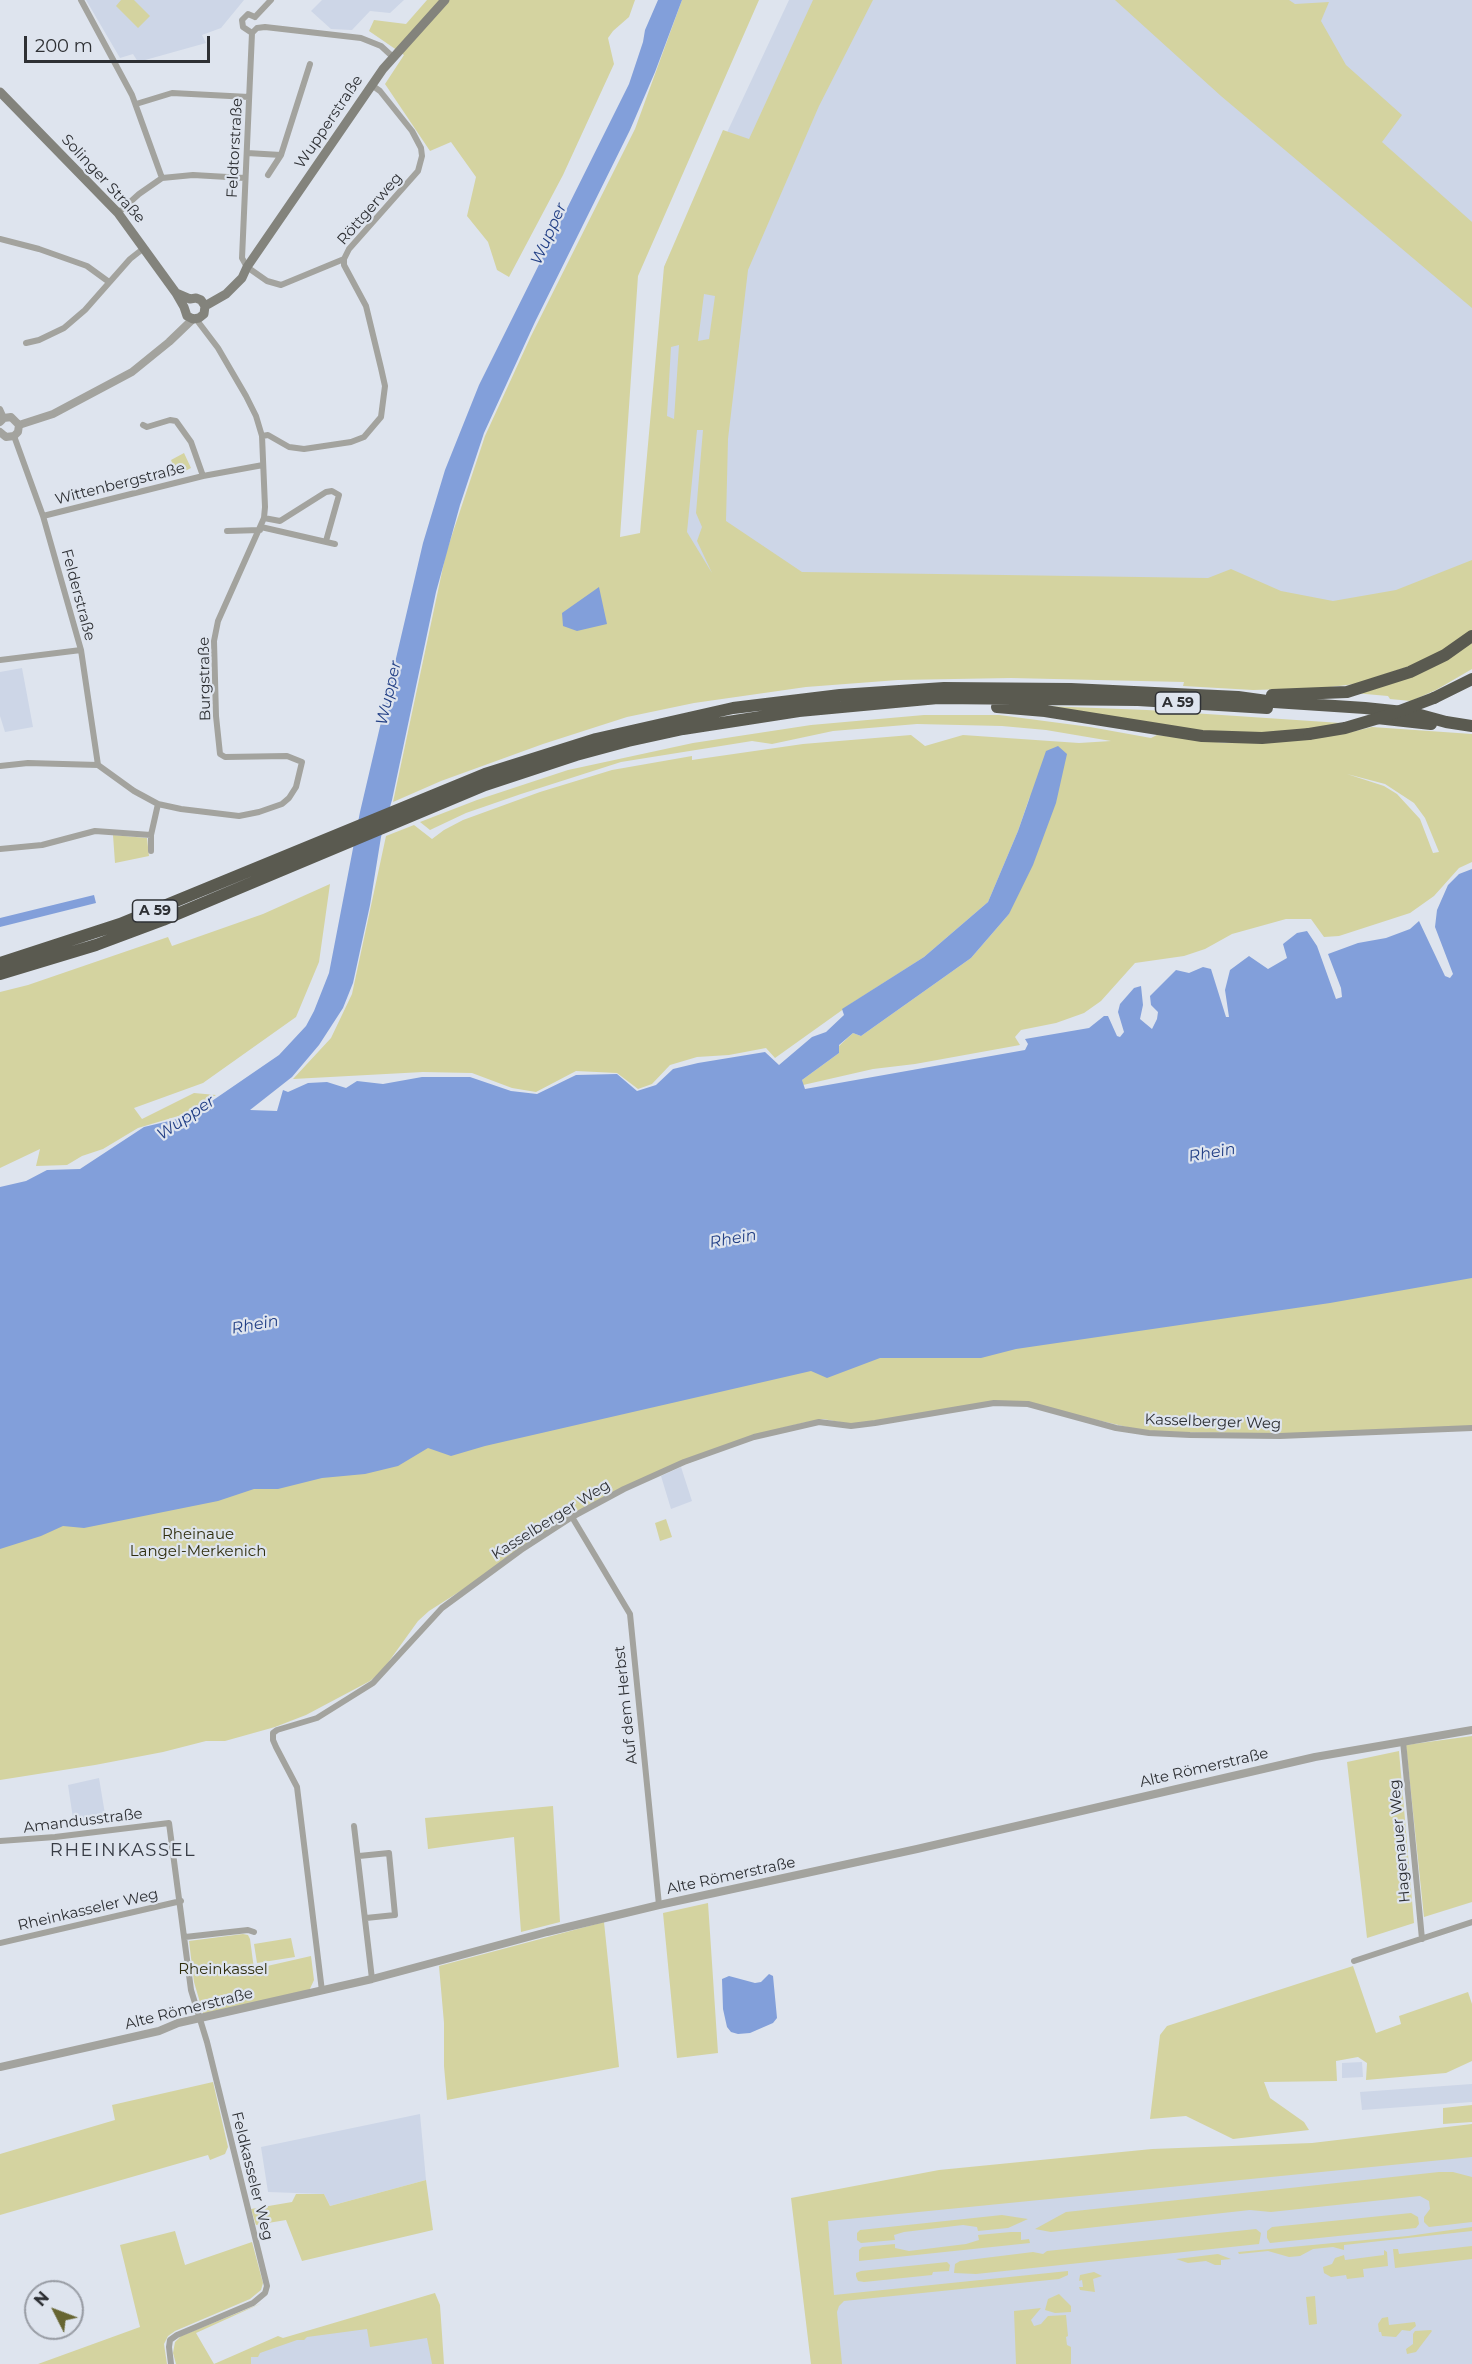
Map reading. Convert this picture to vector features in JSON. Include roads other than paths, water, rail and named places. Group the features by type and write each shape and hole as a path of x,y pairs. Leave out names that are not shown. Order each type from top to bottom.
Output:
{"highway":[{"name":"A 59","path":"1238,697 1347,692 1410,672 1444,655 1472,636"},
{"path":"882,704 1010,707 1202,736 1262,738 1345,728 1389,716 1434,698 1472,679"},
{"name":"A 59","path":"0,963 120,924 533,758 596,739 733,708 840,695 944,688 1071,689 1238,697 1413,713 1472,727"},
{"name":"A 59","path":"0,974 96,945 163,920 303,861 447,794 628,741 757,717 938,698 1138,700 1335,713 1472,727"}],"main road":[{"name":"Wupperstraße","path":"195,310 226,294 242,278 247,267 393,57 445,0"},
{"name":"Solinger Straße","path":"0,92 118,213 176,293 195,310"}],"street":[{"path":"81,0 120,70 162,178"},
{"path":"271,0 255,17 255,30 361,38 381,46 393,57"},
{"name":"Feldtorstraße","path":"247,267 242,258 249,97 255,30 243,27 242,20 248,15 255,17"},
{"path":"268,175 281,155 310,64"},
{"name":"Röttgerweg","path":"247,267 274,285 281,285 344,259 349,249 418,171 422,156 421,148 412,131 380,91 373,86"},
{"path":"135,104 172,93 249,97"},
{"path":"247,153 281,155"},
{"path":"118,213 162,178 193,175 245,178"},
{"path":"0,239 39,249 87,266 109,282"},
{"path":"26,343 39,340 64,328 85,310 130,259 144,248"},
{"path":"262,436 268,435 289,447 304,449 351,442 364,437 381,417 385,386 381,368 366,306 344,265 344,259"},
{"name":"Burgstraße","path":"158,804 239,816 259,812 282,804 289,798 298,780 302,762 280,756 225,757 220,754 216,716 216,631 218,621 264,518 262,436 256,416 246,396 195,310"},
{"name":"Wupperstraße","path":"19,424 53,414 125,376 153,356 182,330 195,310"},
{"path":"0,409 2,420 13,418 19,424 18,432 14,436 6,437 0,432"},
{"name":"Wittenbergstraße","path":"143,425 176,421 191,442 203,476"},
{"name":"Felderstraße","path":"14,436 43,516 81,650 98,765"},
{"name":"Wittenbergstraße","path":"43,516 203,476 263,465"},
{"path":"264,518 280,520 326,492 332,491 339,495 326,541"},
{"path":"227,531 261,528 335,544"},
{"path":"0,660 81,650"},
{"path":"0,766 28,763 98,765 158,804 151,835 152,851"},
{"path":"0,849 36,846 95,831 151,835"},
{"name":"Kasselberger Weg","path":"322,1991 297,1787 276,1747 273,1733 317,1718 374,1683 442,1608 513,1556 572,1517 655,1474 754,1437 819,1422 851,1426 994,1403 1028,1404 1116,1428 1180,1435 1280,1436 1472,1428"},
{"name":"Auf dem Herbst","path":"572,1517 630,1614 659,1905"},
{"name":"Alte Römerstraße","path":"0,2067 372,1979 547,1932 659,1905 917,1849 1303,1759 1472,1730"},
{"name":"Hagenauer Weg","path":"1403,1741 1422,1939"},
{"name":"Amandusstraße","path":"0,1842 169,1823"},
{"name":"Feldkasseler Weg","path":"169,1823 191,1990 267,2286 265,2294 254,2303 170,2340 171,2364"},
{"path":"354,1826 372,1979"},
{"path":"359,1856 389,1853 395,1915 366,1918"},
{"name":"Rheinkasseler Weg","path":"0,1943 181,1901"},
{"path":"1354,1961 1472,1922"},
{"path":"184,1937 249,1930 254,1932"}],"water":[{"path":"658,0 682,0 630,130 535,322 484,433 460,505 436,592 392,800 381,837 370,905 353,983 343,1008 319,1045 292,1077 250,1110 277,1111 283,1090 288,1092 308,1083 327,1082 346,1088 357,1081 383,1084 422,1077 470,1077 511,1091 537,1094 576,1075 617,1074 637,1091 656,1085 673,1069 698,1063 765,1052 779,1065 812,1037 826,1032 844,1015 842,1009 924,957 988,902 1018,831 1046,751 1058,746 1067,754 1056,803 1033,865 1009,914 971,958 861,1036 853,1033 839,1045 839,1053 802,1080 805,1089 1025,1050 1028,1044 1025,1039 1089,1028 1104,1016 1108,1016 1117,1036 1120,1037 1124,1032 1118,1012 1120,1004 1134,988 1141,986 1143,1005 1140,1019 1152,1029 1158,1012 1151,1005 1150,996 1176,970 1189,973 1203,967 1211,969 1226,1017 1229,1017 1225,990 1230,970 1249,956 1268,969 1287,958 1283,944 1297,933 1307,931 1317,946 1336,999 1342,997 1341,988 1328,954 1358,943 1386,938 1410,929 1419,921 1445,976 1450,978 1453,974 1435,927 1437,910 1448,885 1459,874 1472,869 1472,1278 1330,1303 1016,1349 981,1358 880,1358 827,1378 811,1371 485,1446 451,1456 428,1448 398,1466 365,1474 322,1478 278,1489 254,1489 218,1501 84,1528 63,1526 41,1536 0,1549 0,1187 26,1181 47,1170 80,1169 144,1127 190,1116 279,1055 306,1026 329,973 360,812 423,543 445,470 479,385 629,84 645,30"},
{"path":"599,587 607,624 577,631 563,626 562,613"},
{"path":"94,895 96,903 0,927 0,918"},
{"path":"769,1974 773,1976 777,2018 773,2023 750,2033 731,2032 727,2027 723,2009 722,1979 729,1976 755,1983 761,1982"}],"district":[{"name":"RHEINKASSEL","path":"123,1851"}],"water label":[{"name":"Wupper","path":"549,234"},
{"name":"Wupper","path":"389,693"},
{"name":"Wupper","path":"186,1118"},
{"name":"Rhein","path":"1212,1153"},
{"name":"Rhein","path":"733,1239"},
{"name":"Rhein","path":"255,1325"}],"park label":[{"name":"Rheinaue Langel-Merkenich","path":"198,1544"},
{"name":"Rheinkassel","path":"223,1970"}]}
